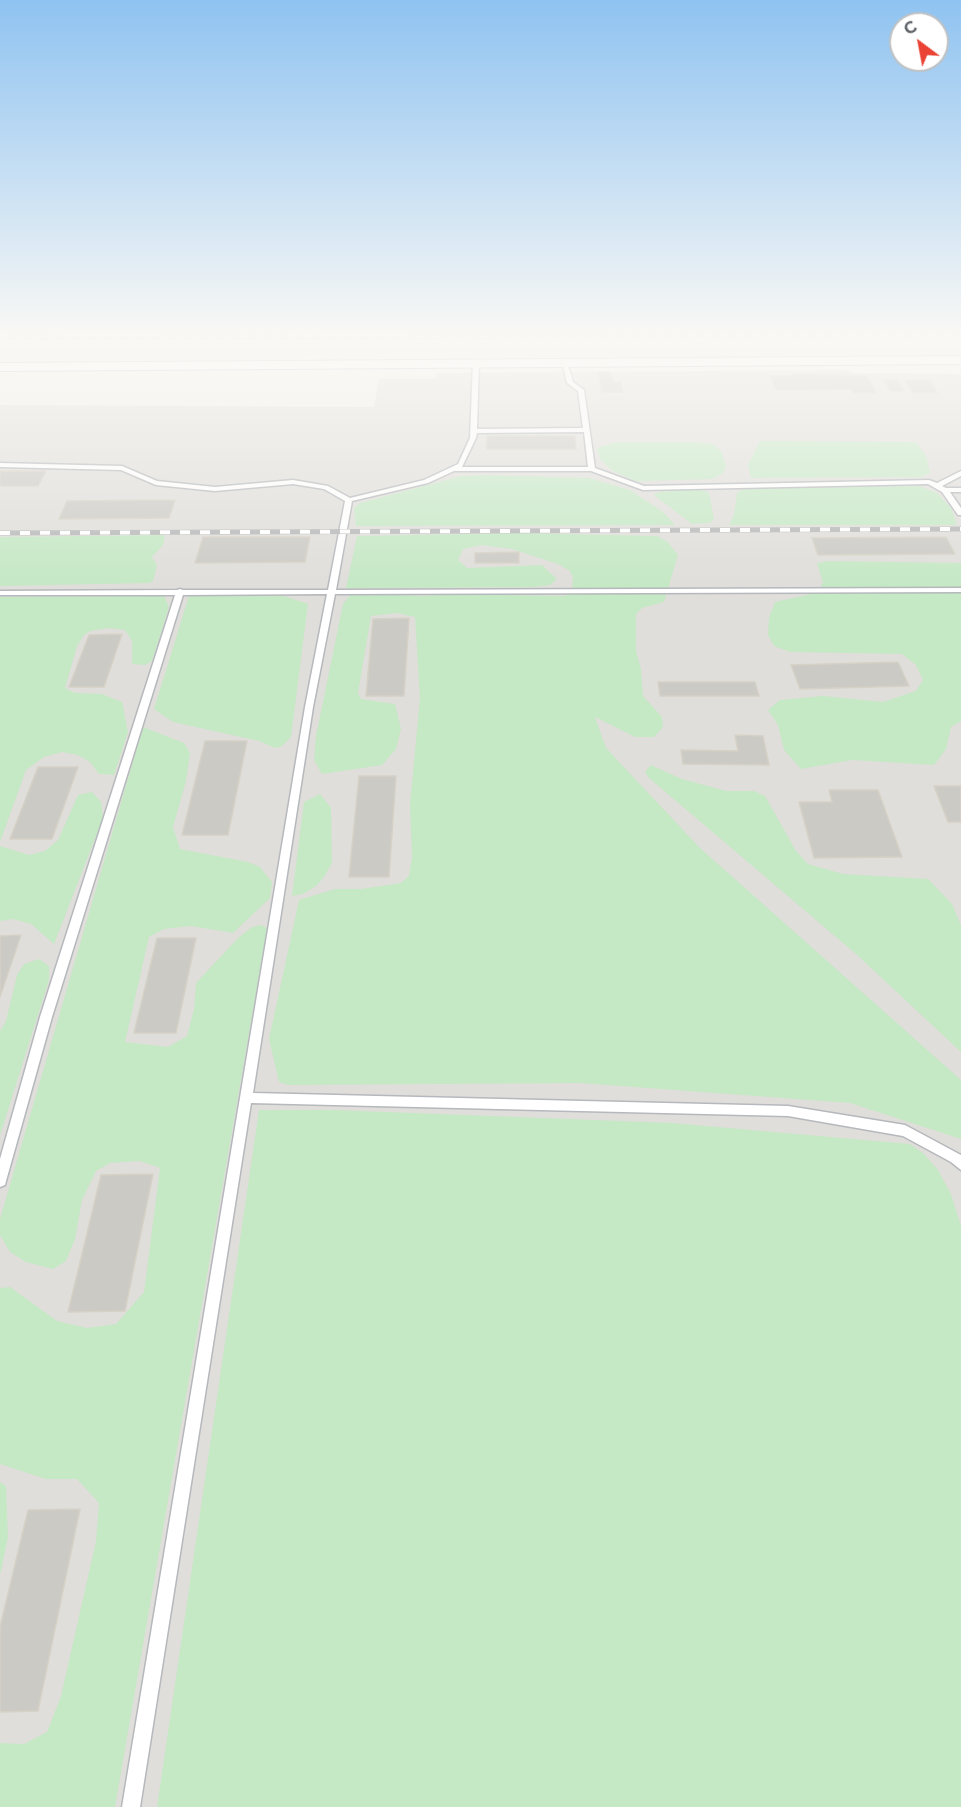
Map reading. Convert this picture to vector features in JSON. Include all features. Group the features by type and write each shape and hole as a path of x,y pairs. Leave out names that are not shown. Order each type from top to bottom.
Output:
{"lane":[{"path":"0,465 122,468 156,483 215,489 293,482 326,487 349,500 426,482 460,465 473,438 473,416"},
{"path":"585,416 592,469"},
{"path":"472,430 587,430"},
{"path":"451,469 592,469 643,488 928,483 942,488 961,490"},
{"path":"942,488 961,473"},
{"path":"942,488 961,513"},
{"path":"131,1807 307,719 349,500"},
{"path":"0,593 332,590 961,590"},
{"path":"0,1181 46,1017 180,591"},
{"path":"247,1098 788,1111 905,1131 955,1158 961,1164"}],"shaded area":[{"path":"0,416 961,416 961,1807 0,1807"}],"green space":[{"path":"760,441 916,442 926,456 930,473 920,477 751,478 748,465"},
{"path":"616,442 713,444 722,452 726,466 723,473 712,479 636,481 613,471 600,459 597,448"},
{"path":"462,476 589,478 630,490 663,512 675,525 356,526 354,508 360,503"},
{"path":"919,486 937,493 951,508 957,525 729,525 734,515 737,493 743,489"},
{"path":"702,490 709,493 714,519 710,523 692,524 654,495 659,492"},
{"path":"519,533 657,536 668,542 678,555 664,602 642,608 636,614 636,651 641,669 643,696 662,717 663,727 654,737 635,737 595,717 606,748 700,848 961,1080 961,1139 850,1103 580,1083 288,1085 279,1082 269,1039 299,900 335,889 361,889 401,883 409,876 412,857 410,804 420,698 415,617 397,613 371,616 358,693 361,699 395,704 401,729 396,749 382,765 322,774 314,760 316,736 343,604 352,593 424,596 445,594 565,596 572,590 573,578 570,571 558,564 512,549 482,545 463,549 458,560 467,568 542,565 557,579 550,585 532,587 346,588 357,536"},
{"path":"163,535 165,538 163,545 152,557 157,565 153,581 148,583 0,586 0,537"},
{"path":"827,561 961,563 961,721 951,727 946,749 934,765 852,760 801,769 784,750 778,725 768,710 780,700 823,696 883,702 916,691 923,680 916,665 902,654 790,652 774,646 768,635 769,618 775,602 816,593 823,583 817,563"},
{"path":"164,596 169,607 152,661 145,665 132,664 132,641 125,630 109,628 90,631 84,635 77,646 65,688 75,693 102,694 122,702 128,732 114,775 99,774 90,762 78,755 62,752 44,757 26,770 0,842 0,597"},
{"path":"189,596 284,596 308,604 291,737 282,746 275,748 259,741 173,722 154,709"},
{"path":"143,727 184,743 190,753 186,781 173,827 180,849 248,862 260,867 272,882 270,898 233,933 191,926 164,929 149,937 125,1042 168,1047 187,1036 194,1009 196,983 238,938 252,927 261,925 267,928 115,1807 0,1807 0,1743 24,1744 47,1732 61,1696 96,1541 99,1503 77,1479 46,1479 0,1464 0,1288 10,1287 57,1321 87,1328 116,1324 144,1292 160,1168 140,1161 110,1163 96,1171 82,1200 75,1239 66,1261 53,1269 26,1262 10,1252 0,1235 0,1219"},
{"path":"651,765 682,779 726,791 754,791 765,796 796,851 808,864 843,874 928,879 952,904 961,925 961,1052 856,954 649,778 645,772"},
{"path":"92,792 101,802 103,818 54,944 31,924 13,919 0,921 0,846 29,855 45,851 58,840 78,795"},
{"path":"320,794 331,808 332,863 316,886 303,894 292,896 304,802"},
{"path":"39,959 49,966 49,980 0,1135 0,1031 6,1021 17,975 24,964"},
{"path":"259,1110 335,1110 672,1123 910,1144 924,1154 938,1170 951,1194 961,1226 961,1807 157,1807"},
{"path":"0,1482 6,1486 8,1537 0,1575"}],"building":[{"path":"487,436 575,436 576,449 487,449"},
{"path":"0,471 46,471 38,486 0,486"},
{"path":"175,500 169,518 59,519 67,501"},
{"path":"203,537 310,537 305,562 195,563"},
{"path":"946,537 955,554 818,555 812,538"},
{"path":"519,552 519,563 475,563 475,553"},
{"path":"409,618 404,696 366,696 373,619"},
{"path":"122,634 104,687 69,687 89,635"},
{"path":"898,662 909,686 800,689 791,665"},
{"path":"658,682 755,682 759,696 660,696"},
{"path":"735,735 763,736 769,765 683,764 681,750 738,751"},
{"path":"205,741 247,741 228,835 182,835"},
{"path":"38,767 78,767 52,839 10,839"},
{"path":"359,776 396,776 389,877 349,877"},
{"path":"934,786 961,786 961,822 948,822"},
{"path":"829,790 878,790 902,857 814,858 799,802 832,802"},
{"path":"21,935 0,997 0,936"},
{"path":"157,938 196,938 176,1033 134,1033"},
{"path":"153,1174 125,1311 68,1312 101,1175"},
{"path":"80,1509 38,1711 0,1712 0,1627 28,1510"}],"railway":[{"path":"0,533 961,529"}]}
